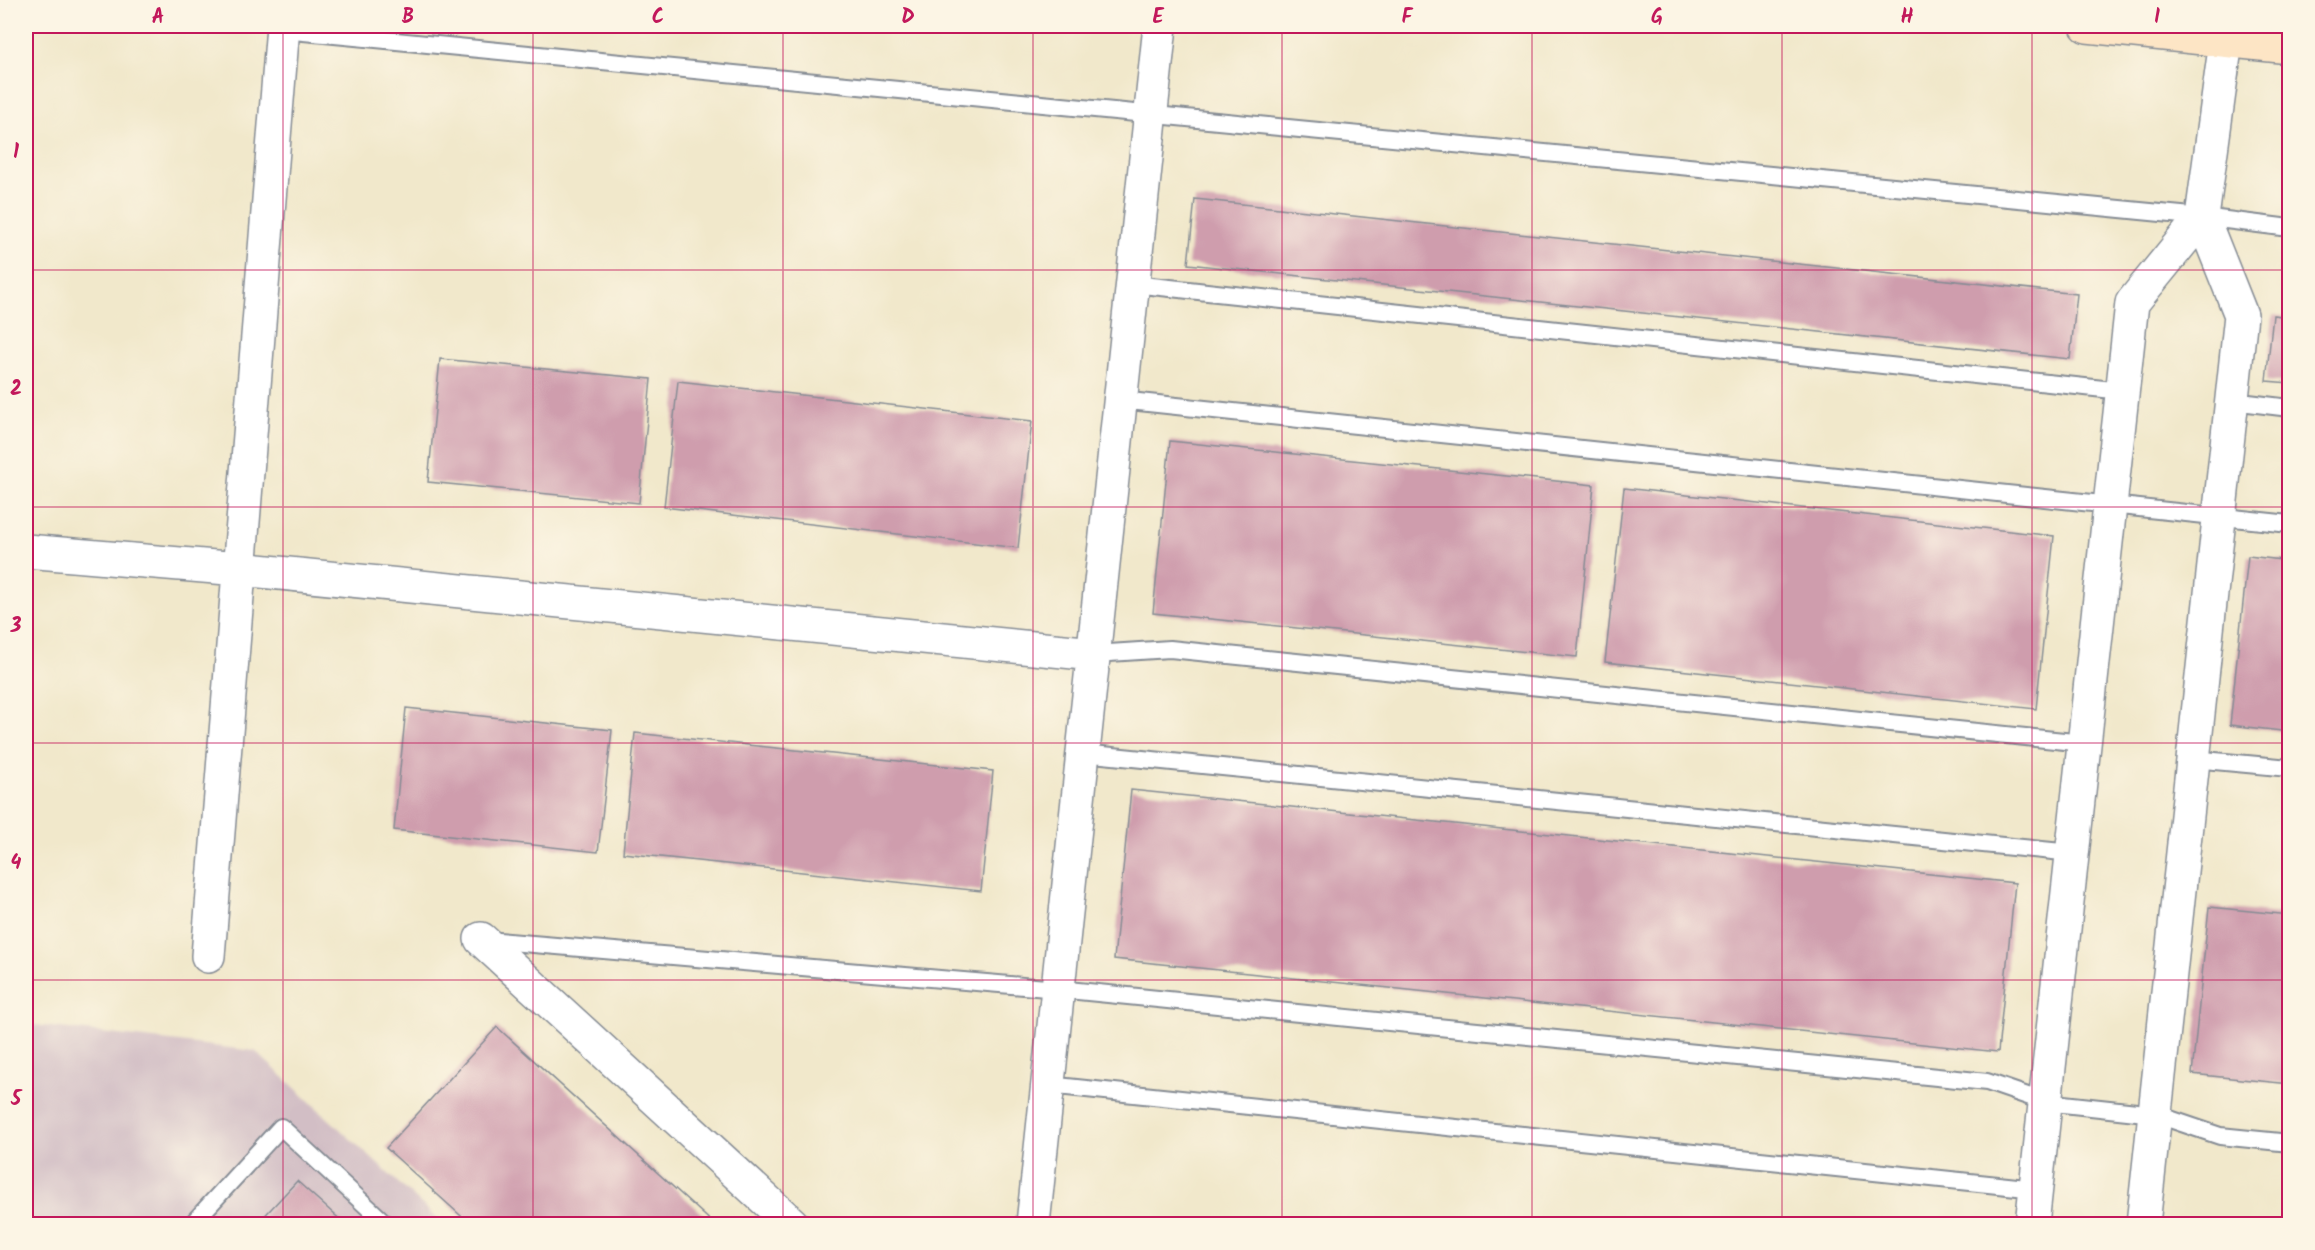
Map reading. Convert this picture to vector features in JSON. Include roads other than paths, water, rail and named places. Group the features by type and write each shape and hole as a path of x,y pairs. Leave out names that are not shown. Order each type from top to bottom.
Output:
{"main road":[{"path":"2087,26 2227,33 2289,47"}],"street":[{"path":"1033,1224 1160,26"},
{"path":"208,956 283,28"},
{"path":"2143,1224 2241,315 2202,217 2227,33"},
{"path":"2032,1224 2132,303 2202,217"},
{"path":"26,551 239,569 1094,654"},
{"path":"481,939 792,1224"}],"lane":[{"path":"283,28 2202,217 2289,228"},
{"path":"1133,284 2122,391"},
{"path":"1120,400 2289,524"},
{"path":"2232,401 2289,408"},
{"path":"1094,654 1170,650 2084,744"},
{"path":"1083,753 2072,853"},
{"path":"2193,759 2289,768"},
{"path":"481,939 1058,989 1987,1082 2045,1102 2155,1114 2220,1136 2289,1143"},
{"path":"1048,1085 2036,1189"},
{"path":"192,1224 280,1127 386,1224"}]}
